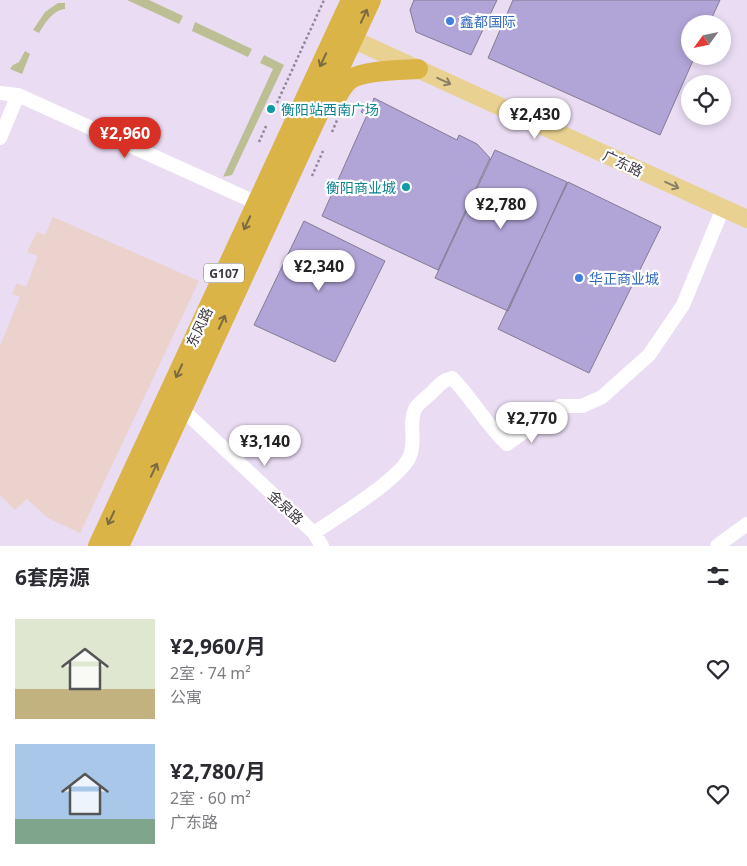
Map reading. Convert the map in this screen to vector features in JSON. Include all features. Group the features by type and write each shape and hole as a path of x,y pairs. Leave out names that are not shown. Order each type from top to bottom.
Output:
{"highway":[{"name":"东风路","path":"345,35 351,0"},
{"name":"东风路","path":"98,546 265,208 345,35 371,0"},
{"path":"265,208 310,150 342,87 352,78 382,71 418,69"},
{"name":"东风路","path":"119,546 182,409 265,208"}],"main road":[{"name":"广东路","path":"345,35 747,218"}],"street":[{"path":"0,93 18,95 265,208"},
{"path":"0,138 18,95"},
{"path":"314,533 366,498 396,474 408,460 413,447 412,427 416,409 446,379 452,378 461,386 494,433 507,444 560,406 582,406 602,397 649,355 683,305 723,208"},
{"name":"金泉路","path":"182,409 314,533 322,546"},
{"path":"717,546 747,524"}],"path":[{"path":"277,103 324,0"},
{"path":"332,132 340,114"},
{"path":"259,142 267,124"},
{"path":"312,176 323,151"}],"shaded area":[{"path":"53,217 199,281 80,533 48,518 27,499 15,510 0,495 0,346 20,297 12,294 17,283 26,287 38,256 27,252 37,232 45,235"}],"green space":[{"path":"127,0 149,0 183,16 179,24"},
{"path":"58,3 65,3 65,9 53,14 39,33 33,30 45,12"},
{"path":"195,22 252,49 248,57 192,31"},
{"path":"25,51 30,54 22,74 10,69 19,62"},
{"path":"264,55 284,65 232,175 223,177 273,69 260,63"}],"building":[{"name":"鑫都国际","path":"414,0 497,0 471,55 416,32 410,10"},
{"path":"513,0 720,0 713,15 681,15 681,65 691,65 687,75 681,75 681,88 660,135 488,58"},
{"name":"衡阳商业城","path":"374,98 457,140 459,135 477,144 490,158 438,270 322,216 367,115 361,112 366,102 372,104"},
{"path":"495,150 567,182 508,311 435,278"},
{"name":"华正商业城","path":"568,182 661,227 589,373 498,329"},
{"path":"304,221 385,261 335,362 254,325"}],"place":[{"name":"鑫都国际","path":"450,21"},
{"name":"衡阳站西南广场","path":"271,109"},
{"name":"衡阳商业城","path":"406,187"},
{"name":"华正商业城","path":"579,278"}]}
